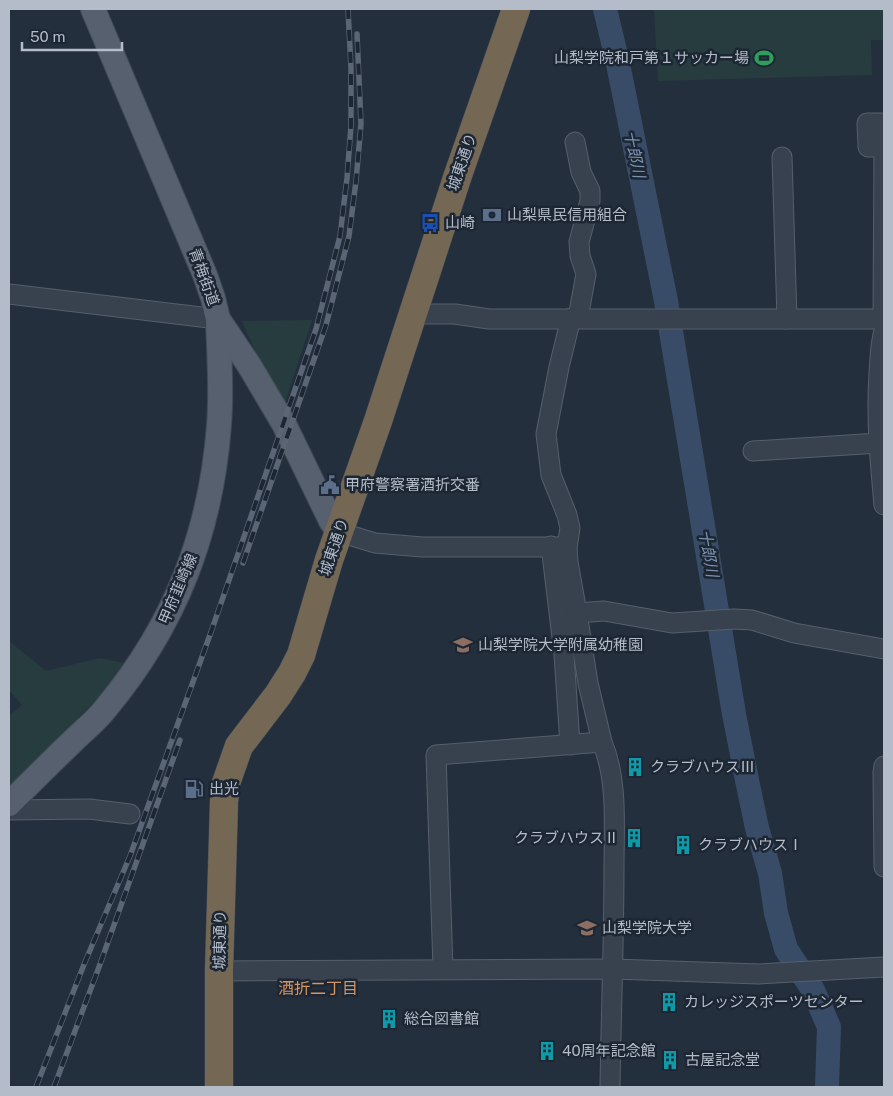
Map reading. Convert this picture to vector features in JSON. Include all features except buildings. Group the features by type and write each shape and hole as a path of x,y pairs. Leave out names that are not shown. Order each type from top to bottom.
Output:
{"highway":[{"name":"城東通り","path":"219,1087 219,971 223,812 226,783 239,746 278,695 301,655 329,560 378,421 458,176 516,9"}],"main road":[{"name":"青梅街道","path":"93,9 205,275 218,319 249,365 284,424 331,522 339,532"},
{"name":"甲府韮崎線","path":"9,804 105,710 149,650 178,596 192,562 204,521 216,453 220,387 218,319"}],"street":[{"path":"570,745 559,546 570,528 567,514 551,475 546,434 586,274 580,256 579,242 590,201 590,191 581,172 575,142"},
{"path":"884,147 884,323 878,380 879,443 884,505"},
{"path":"782,157 787,319"},
{"path":"9,294 218,319"},
{"path":"412,314 455,314 489,319 787,319 884,323"},
{"path":"753,451 879,443"},
{"path":"339,532 375,543 422,547 559,546"},
{"path":"559,546 568,562 588,683 602,742 609,758 614,804 610,1087"},
{"path":"577,612 604,611 672,623 752,620 794,633 884,649"},
{"path":"443,969 436,755 602,742"},
{"path":"884,766 884,867"},
{"path":"9,810 88,809 130,814"},
{"path":"219,971 613,969 759,974 884,967"}],"green space":[{"name":"山梨学院和戸第１サッカー場","path":"654,9 884,9 884,40 871,40 872,75 658,81"},
{"path":"312,320 283,409 274,394 242,321"},
{"path":"9,641 46,671 100,658 129,664 96,700 9,786 9,716 22,705 9,690"}],"waterway":[{"name":"十郎川","path":"605,9 617,59 666,301 734,714 748,785 757,828 770,873 776,913 786,949 813,990 829,1027 827,1087"}],"railway":[{"path":"36,1087 85,962 130,856 211,632 316,329 340,236 347,178 351,126 348,9"},
{"path":"243,563 326,325 349,236 361,124 357,34"},
{"path":"54,1087 180,740"}],"place":[{"name":"山梨学院和戸第１サッカー場","path":"764,58"},
{"name":"山梨県民信用組合","path":"492,215"},
{"name":"山崎","path":"430,223"},
{"name":"甲府警察署酒折交番","path":"330,485"},
{"name":"山梨学院大学附属幼稚園","path":"463,645"},
{"name":"クラブハウスⅢ","path":"635,767"},
{"name":"出光","path":"194,789"},
{"name":"クラブハウスⅡ","path":"634,838"},
{"name":"クラブハウスⅠ","path":"683,845"},
{"name":"山梨学院大学","path":"587,928"},
{"name":"カレッジスポーツセンター","path":"669,1002"},
{"name":"総合図書館","path":"389,1019"},
{"name":"40周年記念館","path":"547,1051"},
{"name":"古屋記念堂","path":"670,1060"}],"district":[{"name":"酒折二丁目","path":"318,988"}]}
